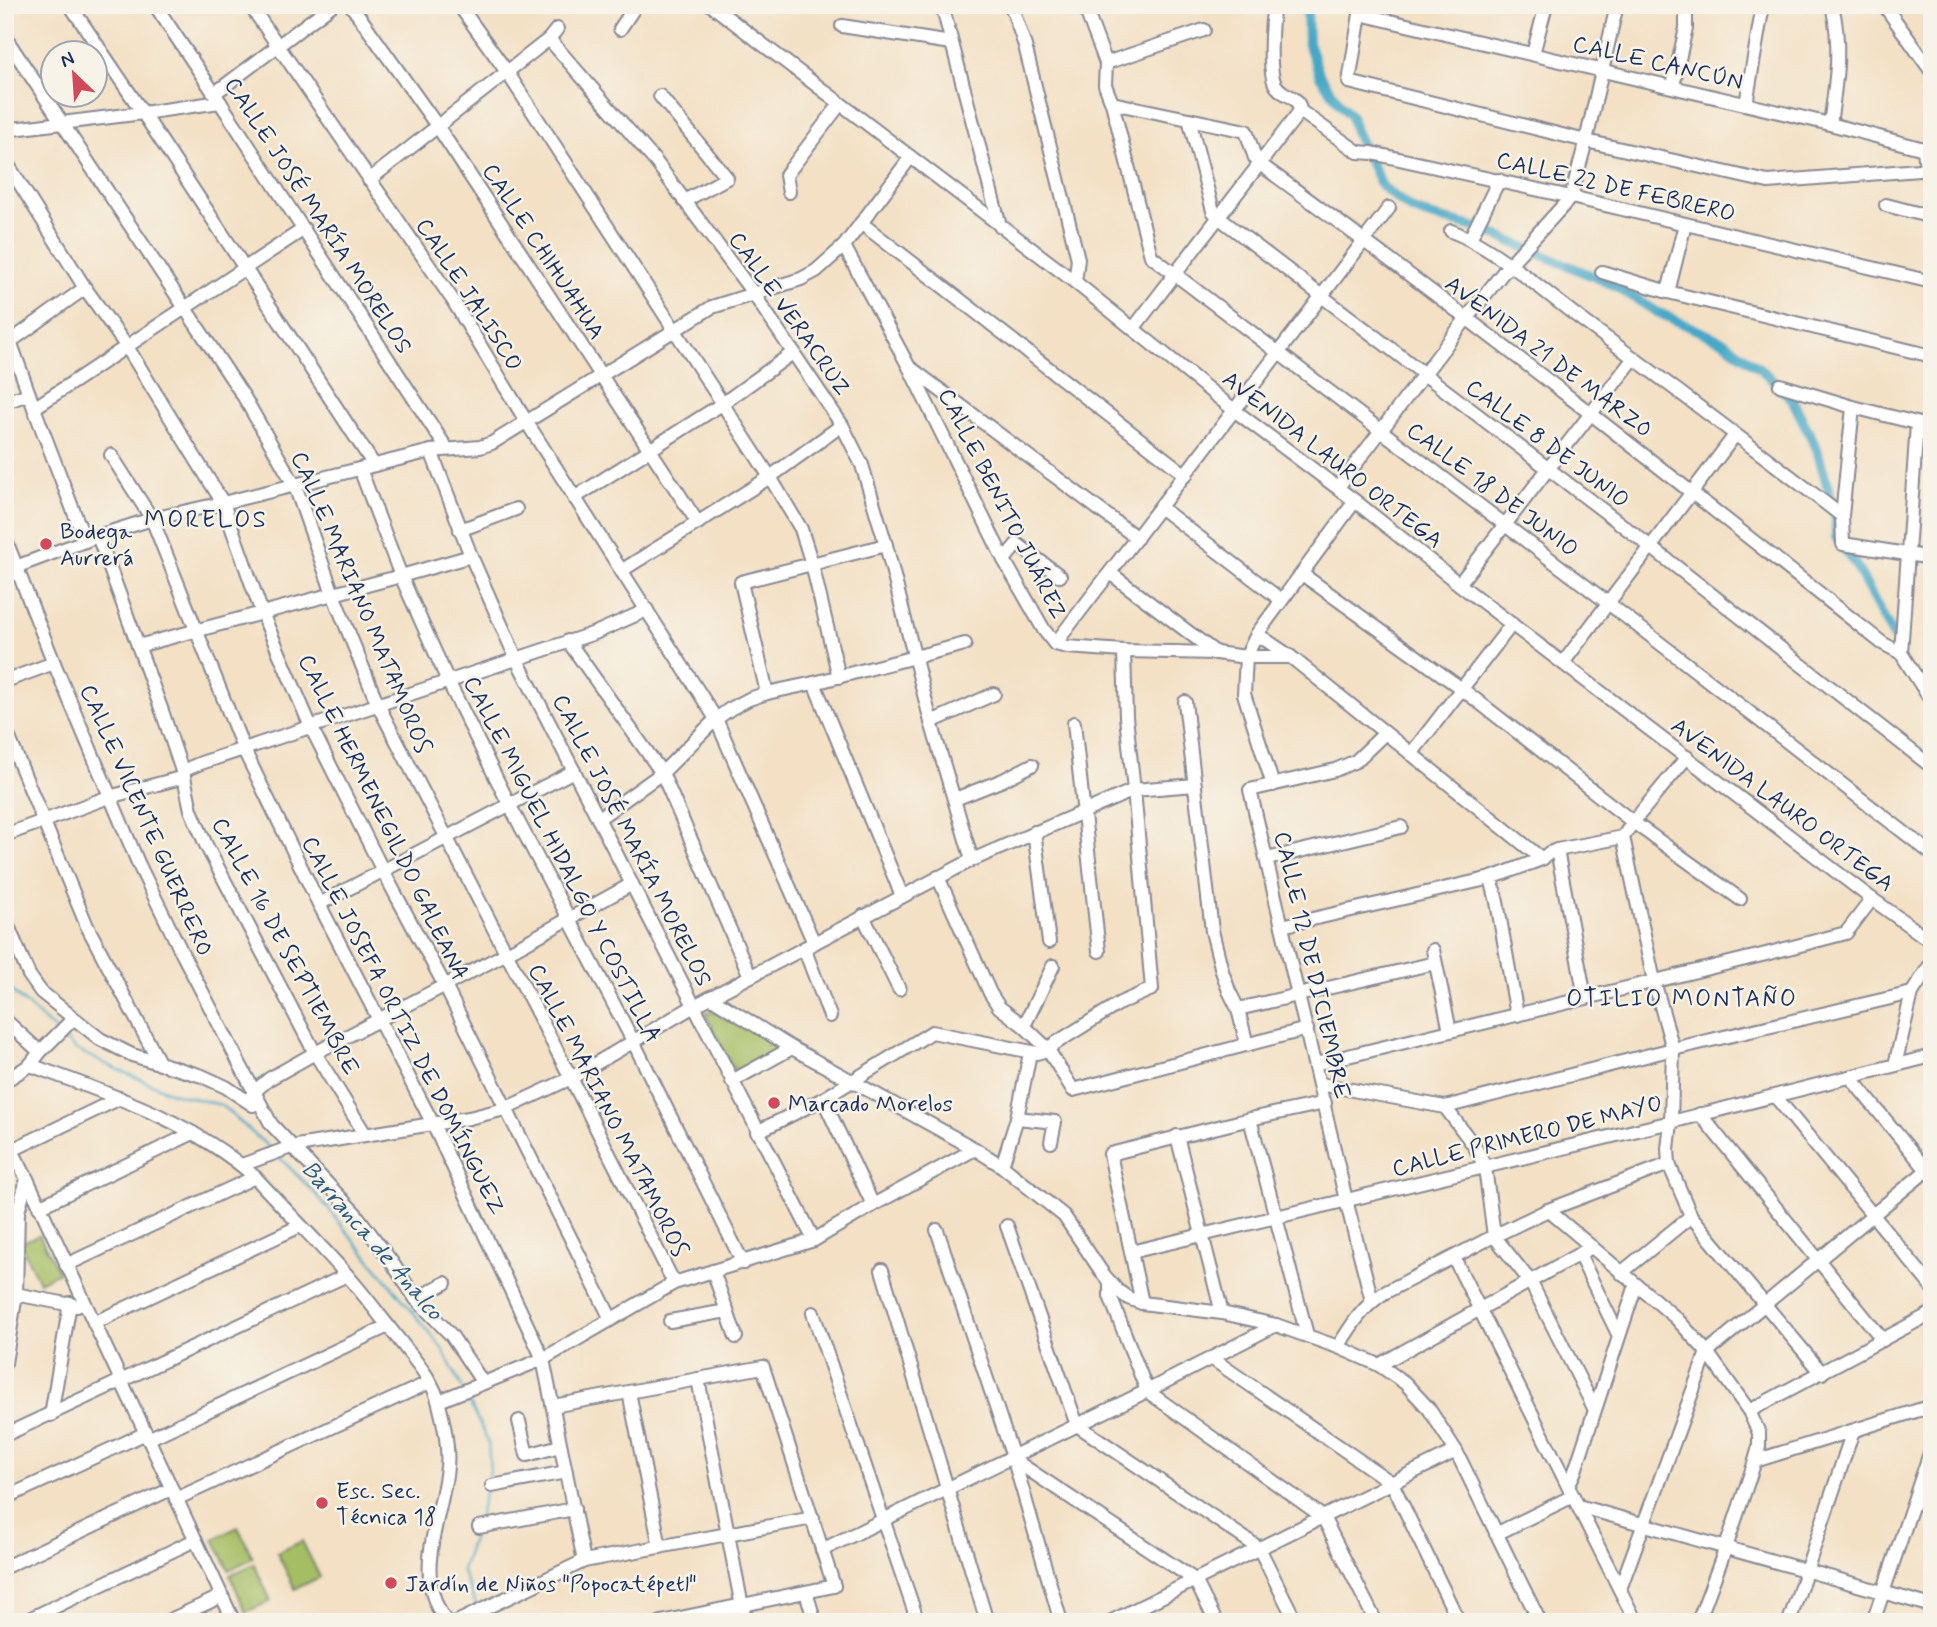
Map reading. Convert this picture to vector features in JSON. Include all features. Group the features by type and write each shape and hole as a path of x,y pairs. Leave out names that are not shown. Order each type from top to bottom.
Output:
{"street":[{"path":"70,5 374,465"},
{"name":"CALLE JOSÉ MARÍA MORELOS","path":"155,5 447,449"},
{"name":"CALLE JALISCO","path":"250,5 452,299 574,498 716,719 809,945 830,1016"},
{"path":"5,130 143,113 218,98 277,46 332,5"},
{"name":"CALLE CHIHUAHUA","path":"351,5 438,127 698,523"},
{"path":"459,5 507,72 801,529 839,677"},
{"path":"621,29 636,5"},
{"name":"AVENIDA LAURO ORTEGA","path":"711,5 1075,282 1234,410 1338,487 1460,584 1872,900 1932,942"},
{"path":"942,5 1000,226"},
{"path":"1011,5 1025,46 1078,259 1075,282"},
{"path":"1084,5 1107,64 1204,30"},
{"path":"1261,5 1266,12 1274,9"},
{"path":"1533,54 1546,5"},
{"path":"1338,487 1465,319 1570,197 1586,141 1616,5"},
{"path":"1673,86 1686,28 1686,5"},
{"path":"1746,104 1763,5"},
{"path":"1830,124 1838,49 1832,5"},
{"path":"1884,5 1932,72"},
{"name":"CALLE 22 DE FEBRERO","path":"1274,9 1271,46 1275,84 1280,91 1300,103 1300,111 1358,152 1499,180 1932,282"},
{"name":"CALLE CANCÚN","path":"1586,141 1349,82 1360,14 1673,86 1924,149 1929,169"},
{"path":"842,26 951,43"},
{"name":"CALLE VERACRUZ","path":"507,72 553,34 656,162 794,352 842,425 862,465 886,545 931,722 972,860"},
{"name":"CALLE MARIANO MATAMOROS","path":"5,37 244,397 295,486 333,594 379,705 674,1283"},
{"name":"CALLE 18 DE JUNIO","path":"1107,64 1105,85 1151,256 1608,603 1932,854"},
{"path":"369,180 507,72"},
{"path":"660,96 727,178 684,201"},
{"path":"1112,103 1246,131 1255,158 1260,164"},
{"path":"789,192 786,175 840,104"},
{"path":"1133,329 1300,111"},
{"path":"1189,119 1213,211 1218,217"},
{"path":"1586,141 1768,182 1929,169"},
{"path":"11,569 152,519 431,451 480,447 492,443 712,307 801,279 824,264 844,246 910,158"},
{"name":"CALLE HERMENEGILDO GALEANA","path":"5,160 85,288 127,347 223,503 262,613 311,727 383,871 445,986 611,1319"},
{"name":"AVENIDA 21 DE MARZO","path":"1260,164 1591,413 1882,643 1901,653 1932,702"},
{"path":"1470,239 1499,180"},
{"path":"1886,205 1932,217"},
{"path":"1055,644 1389,208"},
{"name":"CALLE 8 DE JUNIO","path":"1218,217 1651,547 1932,767"},
{"path":"861,222 1186,475"},
{"path":"1668,292 1685,224"},
{"path":"34,408 304,229"},
{"path":"1451,231 1470,239 1509,265 1839,513"},
{"name":"CALLE BENITO JUÁREZ","path":"844,246 909,367 1004,559 1044,630 1055,644 1124,651 1291,657"},
{"path":"1602,272 1668,292 1932,356"},
{"path":"11,341 85,288"},
{"path":"5,327 85,541"},
{"path":"574,498 722,404 794,352"},
{"path":"1460,584 1634,358"},
{"path":"909,367 1137,538"},
{"path":"1780,385 1932,427"},
{"path":"5,402 29,394"},
{"path":"1853,407 1839,513 1843,544 1932,558"},
{"path":"1901,653 1917,424"},
{"path":"621,571 770,477 842,425"},
{"path":"1563,663 1735,435"},
{"name":"CALLE JOSÉ MARÍA MORELOS","path":"431,451 460,530 516,658 814,1240"},
{"name":"CALLE JOSEFA ORTIZ DE DOMÍNGUEZ","path":"111,455 152,519 244,750 319,904 433,1124 543,1359 584,1560"},
{"name":"CALLE MIGUEL HIDALGO Y COSTILLA","path":"360,469 401,576 448,681 633,1041 743,1263"},
{"path":"1355,501 1257,634 1246,657 1245,701 1273,785 1335,770 1356,761 1385,733"},
{"path":"1161,508 1281,600"},
{"path":"460,530 516,509"},
{"name":"CALLE 16 DE SEPTIEMBRE","path":"98,536 183,774 191,810 206,845 315,1053 365,1134"},
{"name":"CALLE VICENTE GUERRERO","path":"5,538 11,569 54,663 139,865 252,1096 286,1148 355,1213 416,1299 451,1335 478,1386"},
{"path":"1004,559 1017,544 1060,576"},
{"path":"767,693 741,583 886,545"},
{"path":"138,646 471,556"},
{"path":"1110,573 1216,653"},
{"path":"1302,574 1462,689 1633,822 1740,899"},
{"path":"5,835 109,797 183,774 201,763 595,633 648,611"},
{"path":"1411,754 1513,624"},
{"path":"1257,634 1291,657 1542,859"},
{"path":"568,641 662,773 750,976"},
{"path":"598,819 662,773 716,719 730,709 767,693 965,644"},
{"path":"757,1132 823,1099 932,1032 1037,1053 1120,1003 1152,989 1126,717 1124,651"},
{"path":"5,681 54,663"},
{"path":"814,683 902,896"},
{"path":"931,722 993,694"},
{"path":"1185,702 1212,931 1247,1045"},
{"path":"1074,723 1099,951"},
{"path":"5,728 87,926 160,1063"},
{"path":"1282,926 1460,884 1488,882 1557,850 1623,837 1688,757"},
{"path":"955,799 1032,765"},
{"path":"319,904 574,771"},
{"path":"244,1164 286,1148 433,1124 505,1109 571,1078 710,997 972,860 1134,790 1195,785"},
{"name":"CALLE 12 DE DICIEMBRE","path":"1273,785 1250,790 1372,1301"},
{"path":"1267,859 1401,827"},
{"path":"1034,832 1049,942"},
{"path":"1623,837 1654,981 1673,1049 1669,1164 1690,1216 1822,1373"},
{"path":"1557,850 1585,997"},
{"path":"937,877 990,993 999,1007 1047,1048 1073,1090 1307,1029"},
{"path":"1488,882 1497,902 1517,1014"},
{"path":"5,919 29,975 41,992 70,1022 132,1055 252,1096 269,1079 315,1053 632,884"},
{"path":"1315,1064 1846,933 1872,900"},
{"path":"863,916 899,989"},
{"path":"1238,1009 1434,956 1450,1031"},
{"path":"1024,1026 1054,966"},
{"path":"1895,1065 1915,988 1929,967"},
{"path":"1320,1084 1445,1107 1915,988"},
{"path":"710,997 792,1048 1002,1166 1064,1216 1110,1282 1128,1298 1142,1303 1222,1313 1276,1325 1379,1365 1405,1383 1429,1409 1455,1451 1540,1622"},
{"path":"5,1020 44,1048"},
{"path":"5,1081 30,1065 70,1022"},
{"path":"732,1082 792,1048"},
{"path":"1002,1166 1017,1118 1030,1053"},
{"name":"CALLE PRIMERO DE MAYO","path":"1131,1252 1671,1122 1895,1065 1930,1059"},
{"path":"30,1065 120,1098 177,1124 244,1164 347,1275 430,1382 439,1401 448,1455 430,1560 433,1597 446,1622"},
{"path":"1620,1590 1707,1352 1873,1214 1930,1171 1850,1077"},
{"path":"1775,1096 1932,1287"},
{"path":"12,1150 120,1098"},
{"path":"823,1099 873,1205"},
{"path":"1142,1303 1110,1154 1325,1103"},
{"path":"1445,1107 1475,1147 1485,1167 1494,1236 1530,1281 1594,1408"},
{"path":"1700,1114 1883,1339"},
{"path":"1017,1118 1055,1122 1051,1142"},
{"path":"1250,1119 1307,1335"},
{"path":"39,1207 193,1133"},
{"path":"1177,1136 1222,1313"},
{"path":"5,1137 234,1622"},
{"path":"439,1401 543,1359 674,1283 814,1240 975,1149"},
{"path":"1338,1347 1357,1316 1372,1301 1548,1210 1669,1164"},
{"path":"66,1265 255,1177"},
{"path":"5,1363 18,1212 27,1179"},
{"path":"1548,1210 1676,1318 1707,1352 1749,1411 1759,1433 1755,1461 1698,1622"},
{"path":"1621,1273 1690,1216"},
{"path":"94,1323 300,1226"},
{"path":"1007,1226 1077,1425 1259,1548 1296,1622"},
{"path":"937,1230 1014,1458 1061,1622"},
{"path":"1379,1365 1592,1247"},
{"path":"1579,1254 1619,1336"},
{"path":"1454,1258 1636,1622"},
{"path":"882,1270 987,1622"},
{"path":"713,1271 736,1337"},
{"path":"5,1435 347,1275"},
{"path":"1110,1282 1110,1296 1147,1391 1323,1517 1376,1622"},
{"path":"416,1299 445,1283"},
{"path":"1573,1496 1575,1471 1636,1285"},
{"path":"10,1293 70,1303 88,1309"},
{"path":"51,1415 70,1303"},
{"path":"670,1321 727,1311"},
{"path":"1749,1411 1932,1312"},
{"path":"813,1313 918,1622"},
{"path":"822,1550 1014,1458 1276,1325"},
{"path":"5,1498 388,1326"},
{"path":"1211,1358 1392,1483 1459,1622"},
{"path":"553,1405 763,1367 834,1586 661,1622"},
{"path":"698,1379 746,1622"},
{"path":"5,1567 430,1382"},
{"path":"629,1392 660,1547"},
{"path":"1755,1461 1932,1406"},
{"path":"519,1421 527,1455 560,1446"},
{"path":"1789,1622 1853,1431"},
{"path":"1873,1622 1932,1447"},
{"path":"1110,1622 1133,1617 1195,1580 1455,1451"},
{"path":"1014,1458 1195,1580 1216,1622"},
{"path":"492,1486 566,1472"},
{"path":"1496,1534 1573,1496 1644,1523 1932,1606"},
{"path":"479,1527 574,1509"},
{"path":"457,1622 584,1560 813,1518"},
{"path":"23,1622 195,1540"},
{"path":"806,1592 815,1622"},
{"path":"166,1622 222,1596"},
{"path":"5,1613 9,1622"}],"green space":[{"path":"705,1012 728,1014 782,1050 736,1074"},
{"path":"39,1235 59,1272 39,1282 20,1243"},
{"path":"238,1527 253,1558 229,1570 214,1539"},
{"path":"302,1541 320,1577 295,1589 277,1553"},
{"path":"254,1564 271,1601 246,1612 230,1575"}],"waterway":[{"path":"1307,5 1308,43 1320,76 1351,116 1355,131 1382,186 1394,196 1411,209 1479,228 1614,285 1657,312 1726,343 1764,372 1792,399 1817,449 1836,517 1836,537 1855,564 1893,636"},
{"name":"Barranca de Analco","path":"5,985 56,1031"},
{"name":"Barranca de Analco","path":"61,1036 75,1049 172,1093 221,1105 272,1150"},
{"name":"Barranca de Analco","path":"277,1155 317,1195 441,1347 462,1387"},
{"name":"Barranca de Analco","path":"465,1393 488,1441 490,1473 477,1523"},
{"name":"Barranca de Analco","path":"475,1529 462,1570 476,1604 480,1607"},
{"name":"Barranca de Analco","path":"488,1613 499,1622"}],"place":[{"name":"Bodega Aurrerá","path":"46,544"},
{"name":"Marcado Morelos","path":"774,1103"},
{"name":"Esc. Sec. Técnica 18","path":"322,1503"},
{"name":"Jardín de Niños \"Popocatépetl\"","path":"391,1583"}],"district":[{"name":"MORELOS","path":"206,519"},
{"name":"OTILIO MONTAÑO","path":"1682,998"}]}
